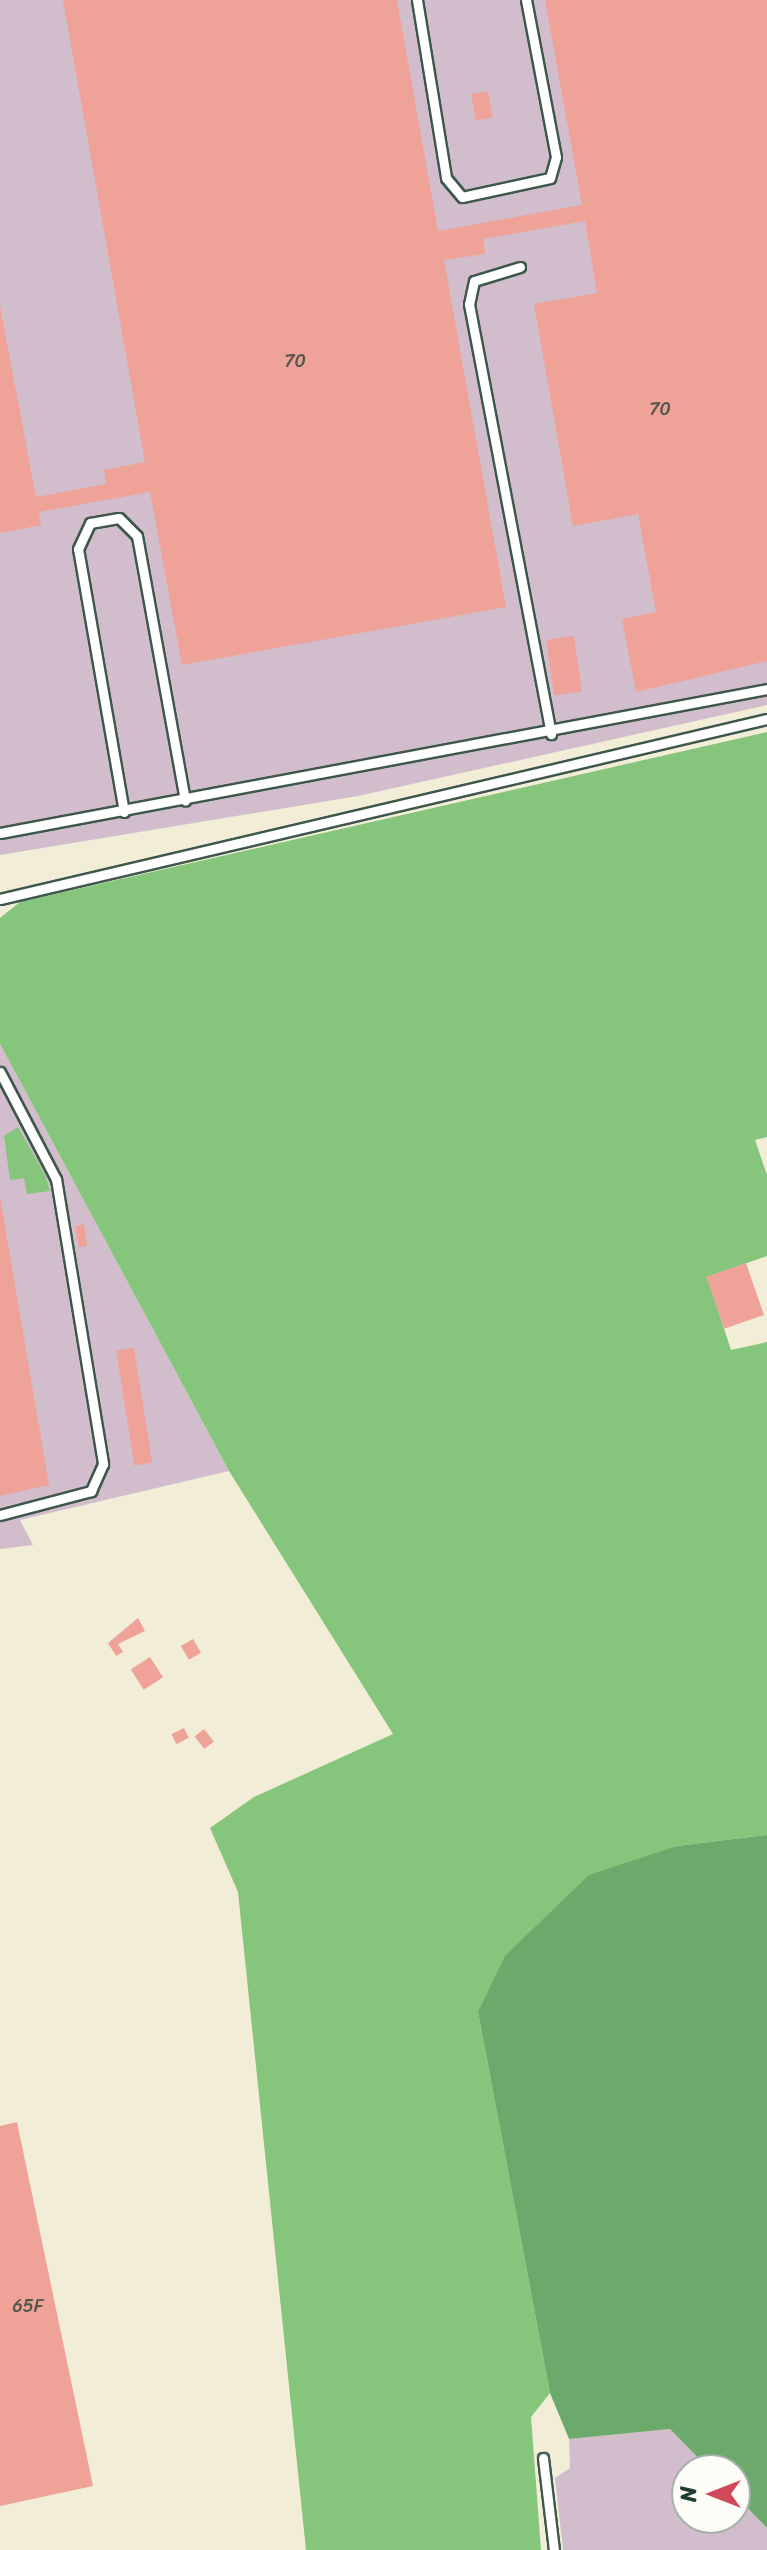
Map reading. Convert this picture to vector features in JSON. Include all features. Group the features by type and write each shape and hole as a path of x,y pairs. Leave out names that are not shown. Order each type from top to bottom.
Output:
{"lane":[{"path":"417,0 446,178 462,197 550,178 556,157 526,0"},
{"path":"520,267 474,281 469,304 551,734"},
{"path":"124,812 78,549 90,523 119,518 137,536 185,801"},
{"path":"0,833 551,734 767,689"},
{"path":"0,899 767,719"},
{"path":"0,1072 56,1179 103,1464 91,1491 0,1515"},
{"path":"543,2458 554,2550"}],"shaded area":[{"path":"0,0 767,0 767,705 358,796 0,855"},
{"path":"0,1044 229,1471 20,1520 33,1545 0,1549"},
{"path":"670,2429 694,2454 671,2454 671,2534 751,2534 751,2512 767,2528 767,2550 563,2550 555,2478 570,2468 569,2439"}],"green space":[{"path":"767,732 767,1137 755,1140 767,1175 767,1256 707,1277 731,1350 767,1342 767,1835 677,1846 478,2012 550,2393 531,2417 541,2550 306,2550 238,1892 210,1828 254,1797 393,1734 229,1471 0,1044 0,918 20,902"},
{"path":"18,1127 45,1175 50,1191 27,1194 24,1178 10,1180 4,1136"},
{"path":"767,1835 767,2528 751,2512 751,2454 694,2454 670,2429 569,2439 550,2393 478,2012 505,1956 589,1875 677,1846"}],"building":[{"path":"63,0 397,0 438,231 582,205 545,0 767,0 767,661 636,692 622,619 656,612 638,514 573,526 534,304 597,293 585,221 483,239 485,254 444,260 506,607 182,665 150,492 39,512 41,525 0,533 0,306 36,497 106,484 104,470 145,462"},
{"path":"488,91 493,118 476,121 471,94"},
{"path":"574,636 582,691 554,695 546,640"},
{"path":"0,1197 49,1485 0,1496"},
{"path":"84,1224 87,1246 79,1247 75,1226"},
{"path":"746,1263 764,1315 724,1329 706,1277"},
{"path":"134,1348 152,1463 134,1465 116,1351"},
{"path":"138,1618 145,1631 118,1644 123,1652 116,1656 108,1643"},
{"path":"193,1639 201,1653 189,1660 181,1646"},
{"path":"150,1657 163,1677 144,1690 131,1670"},
{"path":"184,1728 189,1738 177,1744 172,1734"},
{"path":"204,1729 214,1742 204,1749 195,1736"},
{"path":"17,2122 93,2486 0,2506 0,2126"}]}
